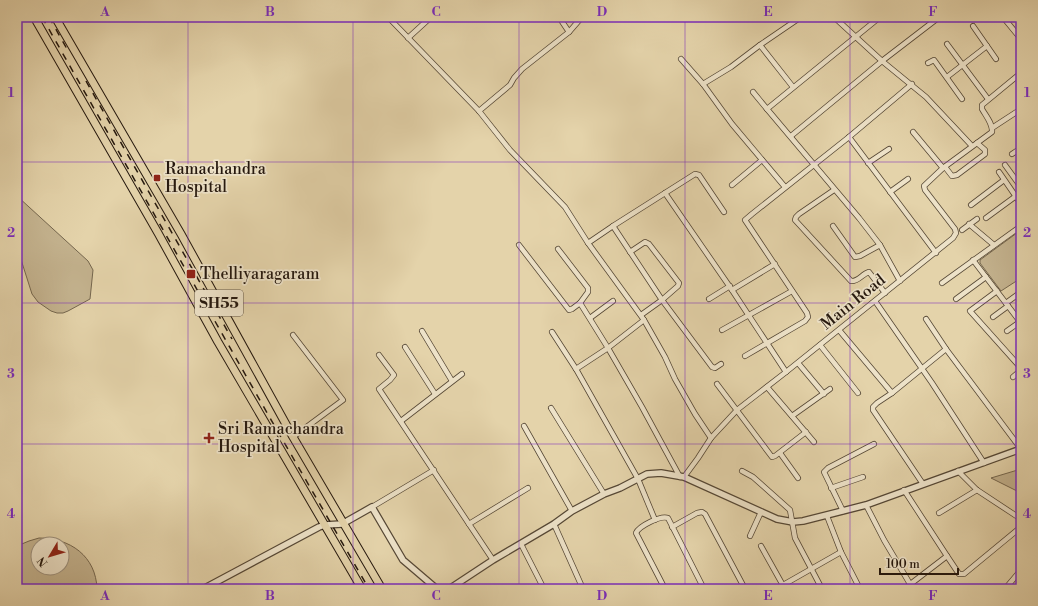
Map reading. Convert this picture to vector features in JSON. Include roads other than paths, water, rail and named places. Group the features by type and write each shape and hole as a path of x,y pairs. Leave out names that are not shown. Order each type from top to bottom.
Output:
{"main road":[{"name":"SH55","path":"34,17 158,232 218,342 362,589"},
{"name":"SH55","path":"55,17 181,234 342,524 382,589"}],"street":[{"path":"388,17 479,111 513,154 565,207 588,243 641,315 658,344 675,379 711,438"},
{"path":"408,38 431,17"},
{"path":"559,17 569,32"},
{"path":"479,111 510,85 522,69 569,32 582,17"},
{"path":"703,84 732,67 760,45 801,17"},
{"path":"834,17 882,61 926,97 972,146"},
{"path":"767,109 880,17"},
{"path":"1003,17 1021,40"},
{"path":"791,136 882,61 938,18"},
{"path":"973,26 996,59"},
{"path":"947,44 988,99"},
{"path":"760,45 793,87"},
{"path":"947,76 987,46"},
{"path":"681,59 703,84 718,106 785,187"},
{"path":"928,63 934,60 947,76 962,99"},
{"path":"992,128 982,109 982,105 1021,72"},
{"path":"745,356 807,319 807,313 745,220 849,137 912,84"},
{"path":"753,92 859,218 880,245 900,281"},
{"name":"Main Road","path":"682,477 698,458 711,438 737,410 798,363 953,238 956,233 954,229 925,190 925,184 972,146 990,134 992,132 992,128 1021,109"},
{"path":"913,132 952,176 957,175 985,154 984,150 977,143"},
{"path":"849,137 936,253"},
{"path":"1012,154 1021,148"},
{"path":"868,164 889,149"},
{"path":"732,185 762,160"},
{"path":"1005,165 1021,187"},
{"path":"999,172 1021,204"},
{"path":"588,243 693,174 697,174 724,212"},
{"path":"890,192 908,179"},
{"path":"971,205 1004,180"},
{"path":"834,190 799,214 795,220 851,281 855,281 865,273 869,272 885,293"},
{"path":"665,193 731,288 786,372"},
{"path":"986,218 1016,196"},
{"path":"962,230 977,219"},
{"path":"969,224 984,235 994,245"},
{"path":"613,226 662,300 712,367 715,368 721,364"},
{"path":"833,226 855,257 860,256 880,245"},
{"path":"942,283 1021,226"},
{"path":"630,252 647,242 678,281 678,286 641,315"},
{"path":"519,245 569,310 571,310 580,303 588,292 588,288 558,249"},
{"path":"973,260 1021,322 1007,331"},
{"path":"709,299 774,264"},
{"path":"956,299 986,277"},
{"path":"722,330 792,291"},
{"path":"997,291 970,311 1021,369 1013,377"},
{"path":"993,317 1021,292"},
{"path":"590,318 613,301"},
{"path":"875,301 959,423 984,463"},
{"path":"580,303 608,348 682,477"},
{"path":"450,589 493,560 554,524 572,511 647,474 661,473 682,477 777,519 793,522 827,516 866,505 1021,449 946,349 926,319"},
{"path":"576,369 608,348 644,320"},
{"path":"839,330 892,393"},
{"path":"422,332 452,381"},
{"path":"552,332 576,369 638,479 655,520"},
{"path":"293,335 343,400 293,437"},
{"path":"820,345 858,393"},
{"path":"405,346 435,394"},
{"path":"923,484 873,410 874,405 922,370 946,349"},
{"path":"379,355 394,375 379,389 493,560"},
{"path":"798,363 824,394"},
{"path":"401,421 462,374"},
{"path":"717,384 770,456 774,457 806,432"},
{"path":"767,387 814,442"},
{"path":"792,416 830,389"},
{"path":"551,408 604,494"},
{"path":"524,426 572,511"},
{"path":"843,511 824,474 826,470 874,444"},
{"path":"780,453 798,478"},
{"path":"203,589 304,534 325,525 342,524 434,470"},
{"path":"742,471 753,477 790,510 795,538 822,589"},
{"path":"958,471 977,490 1021,519"},
{"path":"831,488 864,477"},
{"path":"469,524 528,488"},
{"path":"904,490 959,574 964,574 1021,527"},
{"path":"939,513 977,490"},
{"path":"866,505 910,584"},
{"path":"372,507 403,560 438,589"},
{"path":"672,527 697,513 702,512 705,514 745,589"},
{"path":"750,536 761,512"},
{"path":"827,516 860,589"},
{"path":"665,589 636,533 637,530 655,520 666,517 704,589"},
{"path":"554,524 583,589"},
{"path":"521,544 543,589"},
{"path":"761,546 784,587"},
{"path":"776,589 784,587 811,568 842,552"},
{"path":"904,589 947,556"},
{"path":"1005,589 1021,570"}],"railway":[{"path":"42,17 369,589"},
{"path":"49,17 67,49"},
{"path":"86,81 232,339"}],"place":[{"name":"Ramachandra Hospital","path":"157,178"},
{"name":"Thelliyaragaram","path":"191,274"},
{"name":"Sri Ramachandra Hospital","path":"209,438"}]}
